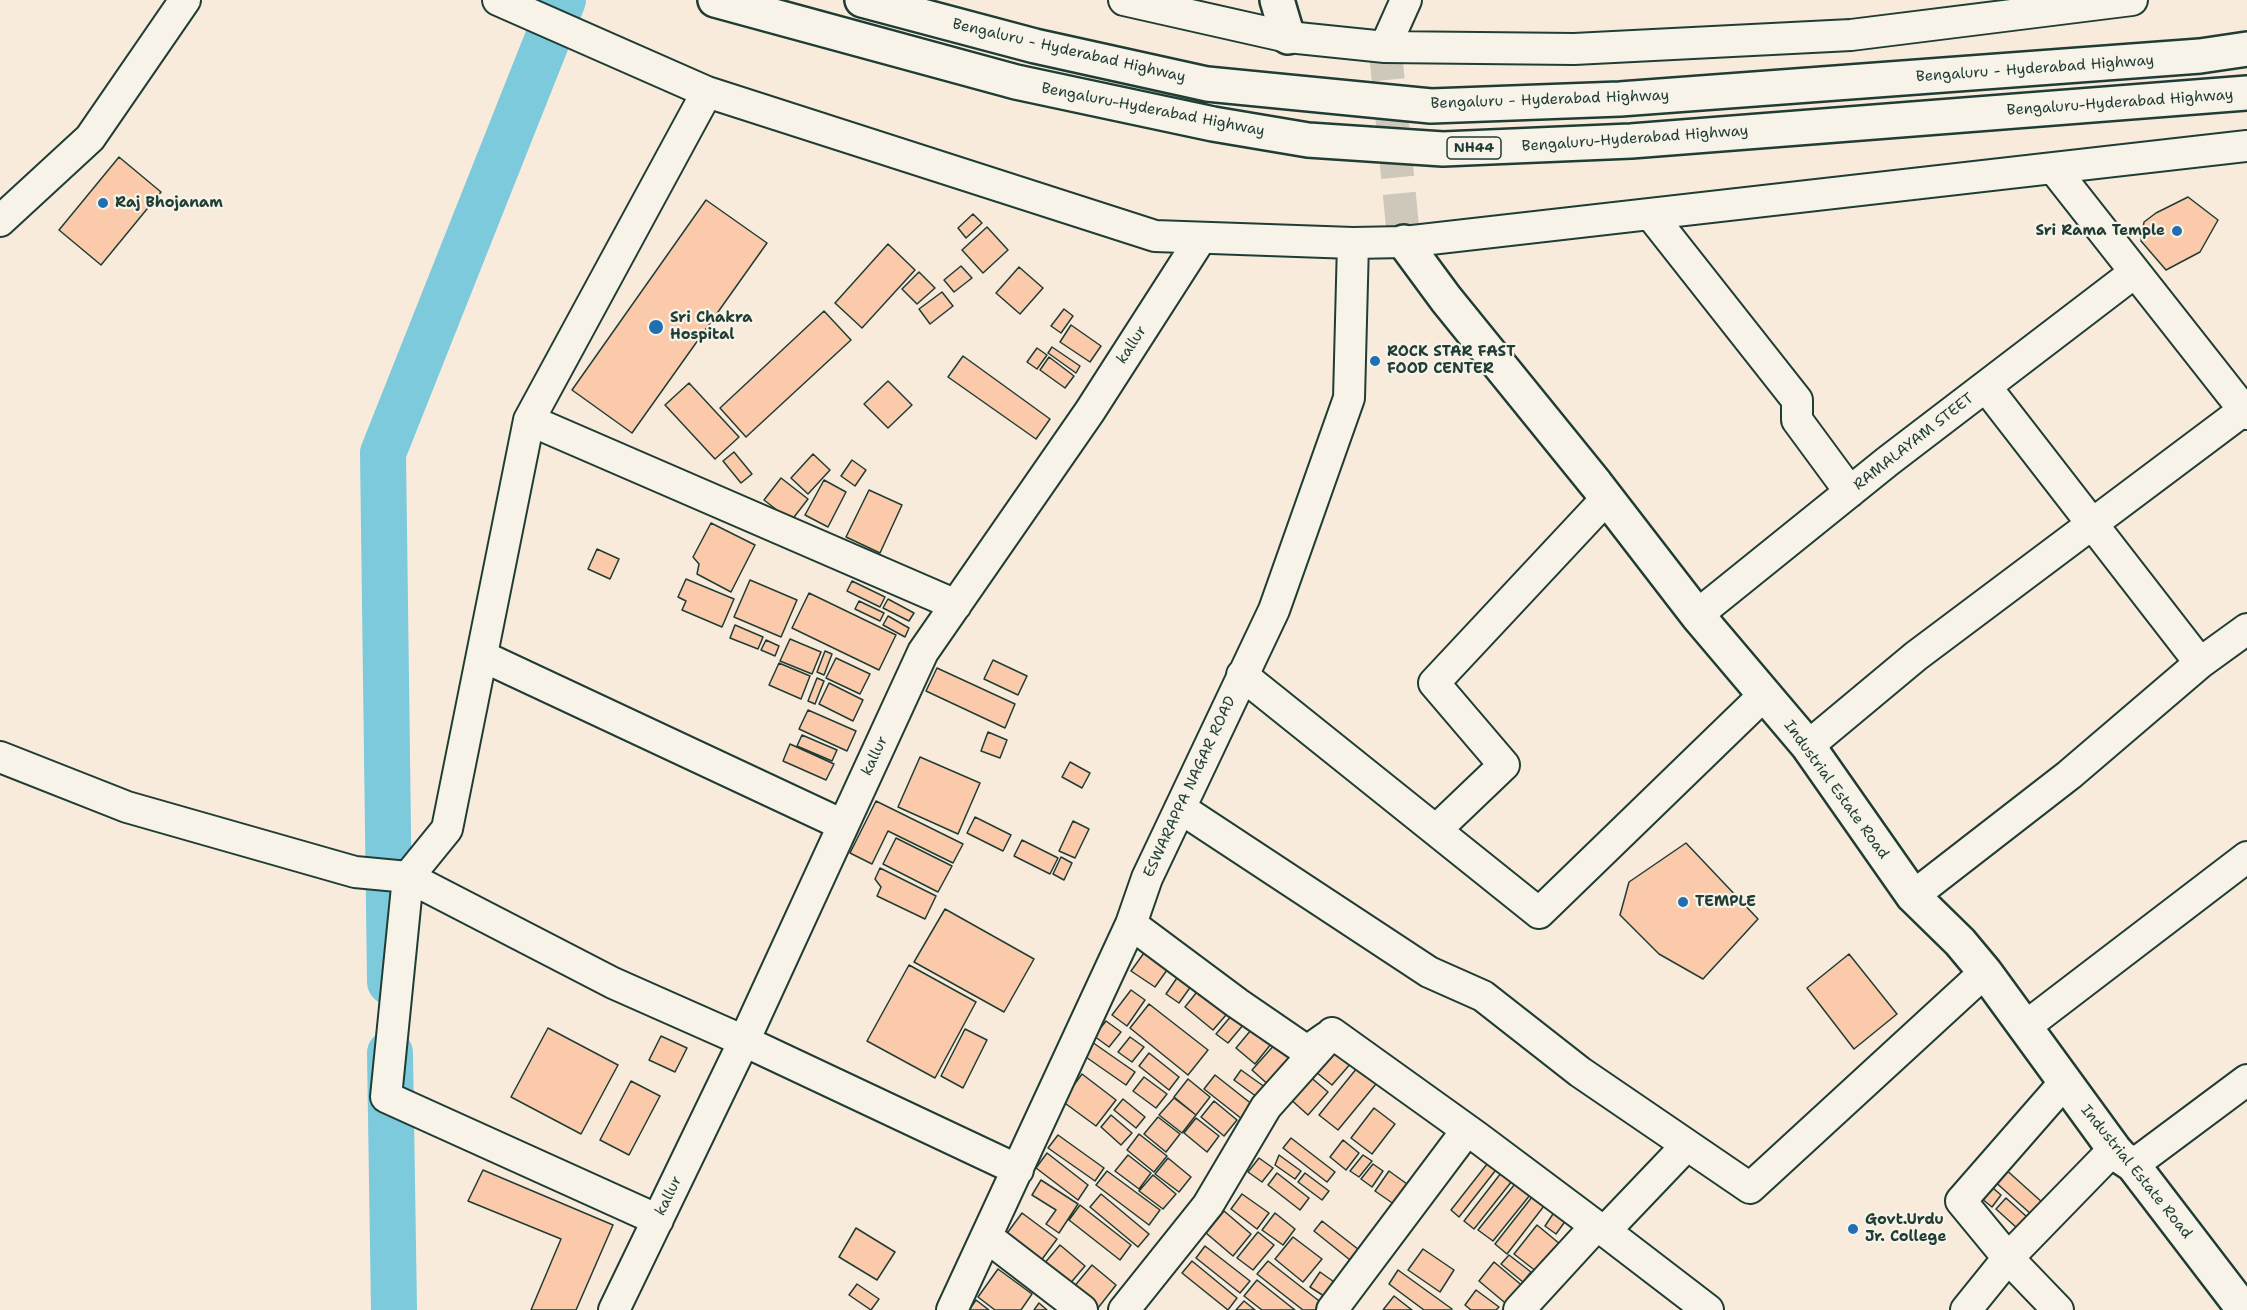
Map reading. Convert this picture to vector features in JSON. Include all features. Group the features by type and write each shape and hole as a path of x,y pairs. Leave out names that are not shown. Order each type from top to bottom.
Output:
{"main road":[{"name":"Bengaluru-Hyderabad Highway","path":"715,0 1016,82 1213,124 1308,140 1443,149 1631,141 2247,93"},
{"name":"Bengaluru - Hyderabad Highway","path":"862,0 1035,46 1207,84 1431,106 1620,99 2200,56 2247,49"},
{"path":"1277,0 1288,37"},
{"name":"Industrial Estate Road","path":"1404,242 1446,299 1607,498 1697,615 1808,746 1913,896 1960,942 1985,972 2065,1082 2244,1310"}],"street":[{"path":"0,221 90,138 185,0"},
{"path":"498,0 707,92 1155,236 1353,243 1404,242 2247,146"},
{"path":"1124,0 1288,37 1385,47 1574,49 1851,35 2132,0"},
{"path":"1385,47 1406,0"},
{"path":"658,1220 386,1098 408,877 447,829 529,420 707,92"},
{"path":"1808,746 1916,656 2092,523 2246,412 2054,169"},
{"path":"1651,215 1797,400 1797,420 1850,492"},
{"name":"kallur","path":"614,1310 744,1041 923,652 1090,411 1201,238"},
{"name":"ESWARAPPA NAGAR ROAD","path":"952,1310 1131,924 1147,878 1274,610 1349,398 1353,243"},
{"name":"RAMALAYAM STEET","path":"1697,615 1850,492 2134,273"},
{"path":"1986,387 2200,663"},
{"path":"529,420 956,605"},
{"path":"1437,830 1504,765 1434,683 1607,498"},
{"path":"1913,896 2069,775 2200,663 2247,629"},
{"path":"482,656 843,825"},
{"path":"1242,675 1539,913 1764,696"},
{"path":"0,757 127,807 355,872 408,877 613,983 744,1041 1018,1170"},
{"path":"1180,808 1429,972 1483,996 1580,1072 1750,1188 1985,972"},
{"path":"2025,1026 2247,857"},
{"path":"1131,924 1307,1052 1332,1033"},
{"path":"1332,1033 1467,1130 1708,1310"},
{"path":"1124,1310 1208,1205 1266,1107 1332,1033"},
{"path":"1966,1310 2008,1258 2123,1157 2247,1080"},
{"path":"2058,1310 2008,1258 1961,1201 2065,1082"},
{"path":"1332,1310 1467,1130"},
{"path":"1519,1310 1687,1144"},
{"path":"987,1237 1082,1310"}],"building":[{"path":"119,157 161,192 101,265 59,230"},
{"name":"Sri Rama Temple","path":"2188,197 2218,220 2200,252 2166,270 2141,241 2144,222 2156,213"},
{"path":"706,200 767,243 632,433 572,390"},
{"path":"973,214 982,223 966,238 958,228"},
{"path":"987,227 1008,250 983,273 962,250"},
{"path":"888,244 915,270 862,328 835,303"},
{"path":"961,266 972,278 954,292 944,280"},
{"path":"1019,267 1043,288 1020,314 996,293"},
{"path":"919,272 935,288 917,304 902,289"},
{"path":"942,292 953,306 930,324 919,309"},
{"path":"1064,309 1073,316 1061,333 1051,326"},
{"path":"824,311 851,340 746,437 720,408"},
{"path":"1071,325 1101,346 1090,362 1060,342"},
{"path":"1052,347 1080,366 1076,373 1048,353"},
{"path":"1037,348 1047,355 1037,369 1027,362"},
{"path":"963,356 1050,419 1036,439 948,377"},
{"path":"1049,357 1074,376 1065,388 1040,370"},
{"path":"888,381 912,405 888,428 864,404"},
{"path":"689,383 739,437 715,459 665,405"},
{"path":"734,452 752,474 741,483 723,461"},
{"path":"813,454 830,470 808,494 791,478"},
{"path":"852,460 866,470 855,486 841,476"},
{"path":"781,478 808,499 791,521 764,500"},
{"path":"824,480 846,492 828,527 805,515"},
{"path":"869,490 902,505 880,553 846,537"},
{"path":"711,523 755,545 731,592 697,574 699,564 693,557"},
{"path":"597,549 619,559 610,579 588,569"},
{"path":"686,579 734,599 722,627 682,610 686,601 678,597"},
{"path":"750,580 797,600 781,637 734,617"},
{"path":"852,581 885,597 880,607 847,591"},
{"path":"809,593 896,635 879,670 792,628"},
{"path":"888,599 914,613 909,621 883,608"},
{"path":"859,601 884,613 880,621 855,609"},
{"path":"888,616 909,628 905,637 883,625"},
{"path":"735,625 763,637 758,649 730,638"},
{"path":"790,639 821,652 812,674 780,661"},
{"path":"766,640 779,646 775,656 761,650"},
{"path":"825,651 832,654 824,675 817,672"},
{"path":"836,658 870,674 860,694 826,678"},
{"path":"993,660 1027,676 1018,695 984,679"},
{"path":"779,663 810,676 801,699 769,685"},
{"path":"937,668 1015,704 1005,728 926,691"},
{"path":"817,678 824,681 815,704 808,701"},
{"path":"829,683 863,700 853,721 819,704"},
{"path":"808,710 856,731 847,751 799,729"},
{"path":"988,732 1007,740 1000,758 981,751"},
{"path":"802,735 837,750 832,761 797,746"},
{"path":"790,744 834,764 826,780 783,761"},
{"path":"920,757 980,783 958,834 898,807"},
{"path":"1070,762 1090,773 1082,788 1062,777"},
{"path":"876,801 963,844 953,863 888,831 872,864 850,853"},
{"path":"975,817 1011,835 1003,851 967,833"},
{"path":"1073,821 1089,829 1075,858 1059,851"},
{"path":"896,838 952,866 938,892 883,864"},
{"path":"1022,840 1058,858 1050,874 1014,856"},
{"name":"TEMPLE","path":"1686,843 1758,919 1703,979 1659,954 1620,915 1629,882"},
{"path":"1061,857 1072,863 1064,880 1053,874"},
{"path":"880,868 936,896 925,919 877,896 881,887 875,879"},
{"path":"945,909 1034,959 1004,1012 914,962"},
{"path":"1149,946 1172,963 1155,987 1131,971"},
{"path":"1849,954 1897,1014 1854,1049 1807,988"},
{"path":"909,965 976,1002 935,1078 867,1041"},
{"path":"1181,972 1194,982 1179,1003 1166,994"},
{"path":"1204,983 1233,1007 1213,1030 1185,1007"},
{"path":"1131,990 1145,1000 1127,1026 1112,1015"},
{"path":"1149,1004 1208,1050 1188,1075 1130,1028"},
{"path":"1237,1009 1249,1018 1228,1043 1216,1034"},
{"path":"1106,1021 1121,1032 1109,1047 1094,1036"},
{"path":"1256,1024 1275,1039 1255,1064 1236,1048"},
{"path":"548,1028 618,1065 581,1134 511,1097"},
{"path":"965,1029 987,1040 963,1088 941,1076"},
{"path":"661,1036 687,1048 675,1072 649,1060"},
{"path":"1130,1037 1144,1047 1132,1062 1118,1052"},
{"path":"1092,1042 1135,1072 1126,1085 1083,1055"},
{"path":"1276,1043 1297,1061 1272,1088 1252,1070"},
{"path":"1331,1044 1352,1062 1332,1085 1311,1068"},
{"path":"1149,1053 1179,1077 1169,1090 1139,1066"},
{"path":"1357,1068 1376,1084 1338,1130 1319,1115"},
{"path":"1241,1070 1269,1090 1261,1100 1234,1080"},
{"path":"1082,1074 1116,1100 1096,1126 1062,1101"},
{"path":"1215,1075 1253,1105 1242,1119 1204,1089"},
{"path":"1308,1075 1328,1092 1308,1115 1288,1097"},
{"path":"1144,1077 1167,1094 1156,1108 1133,1091"},
{"path":"1188,1079 1210,1097 1196,1115 1174,1097"},
{"path":"631,1081 660,1096 629,1155 600,1140"},
{"path":"1174,1098 1196,1115 1182,1133 1159,1115"},
{"path":"1123,1099 1145,1117 1136,1128 1114,1110"},
{"path":"1214,1101 1237,1120 1224,1136 1201,1117"},
{"path":"1374,1108 1395,1124 1372,1154 1351,1138"},
{"path":"1111,1115 1132,1133 1121,1145 1101,1127"},
{"path":"1158,1117 1180,1134 1166,1152 1144,1134"},
{"path":"1196,1118 1219,1136 1207,1152 1184,1133"},
{"path":"1139,1134 1167,1156 1154,1172 1127,1150"},
{"path":"1058,1135 1104,1168 1095,1181 1048,1148"},
{"path":"1291,1138 1335,1172 1327,1182 1283,1148"},
{"path":"1343,1140 1359,1153 1346,1170 1330,1157"},
{"path":"1047,1153 1088,1185 1078,1200 1036,1168"},
{"path":"1128,1155 1151,1173 1139,1189 1115,1171"},
{"path":"1279,1155 1301,1171 1295,1179 1275,1165"},
{"path":"1363,1155 1372,1161 1359,1177 1350,1171"},
{"path":"1168,1158 1191,1177 1179,1192 1155,1174"},
{"path":"1259,1158 1273,1168 1262,1182 1248,1172"},
{"path":"1491,1159 1499,1166 1459,1217 1451,1210"},
{"path":"1373,1164 1383,1171 1372,1187 1361,1179"},
{"path":"2003,1167 2043,1203 2032,1215 1992,1179"},
{"path":"483,1170 613,1225 576,1310 531,1310 561,1239 468,1201"},
{"path":"1107,1171 1160,1210 1149,1225 1096,1185"},
{"path":"1389,1171 1414,1189 1401,1209 1375,1191"},
{"path":"1277,1173 1309,1198 1300,1210 1268,1185"},
{"path":"1305,1173 1329,1191 1322,1200 1298,1182"},
{"path":"1501,1173 1512,1181 1474,1229 1464,1221"},
{"path":"1153,1175 1176,1194 1163,1209 1139,1191"},
{"path":"1041,1180 1078,1204 1059,1233 1046,1224 1056,1210 1032,1195"},
{"path":"1986,1182 2001,1195 1992,1207 1976,1194"},
{"path":"1515,1184 1530,1195 1493,1241 1478,1230"},
{"path":"1101,1194 1149,1234 1138,1247 1090,1207"},
{"path":"1242,1194 1269,1213 1257,1229 1231,1209"},
{"path":"1532,1197 1544,1206 1507,1254 1495,1244"},
{"path":"2006,1198 2027,1217 2017,1228 1996,1209"},
{"path":"1080,1205 1131,1245 1120,1260 1069,1220"},
{"path":"1557,1208 1569,1216 1556,1234 1545,1226"},
{"path":"1224,1211 1251,1234 1233,1256 1206,1233"},
{"path":"1022,1213 1057,1239 1040,1262 1005,1236"},
{"path":"1275,1213 1295,1229 1283,1245 1262,1230"},
{"path":"1322,1221 1363,1253 1355,1264 1314,1231"},
{"path":"1537,1225 1560,1244 1537,1272 1514,1254"},
{"path":"856,1228 895,1252 877,1280 839,1257"},
{"path":"1258,1232 1274,1245 1253,1270 1237,1258"},
{"path":"1293,1237 1322,1259 1303,1282 1275,1259"},
{"path":"1060,1245 1085,1266 1068,1286 1043,1265"},
{"path":"1205,1246 1250,1281 1240,1293 1196,1258"},
{"path":"1423,1249 1454,1270 1440,1292 1408,1270"},
{"path":"1509,1255 1531,1272 1523,1282 1501,1264"},
{"path":"1192,1261 1237,1298 1228,1310 1182,1273"},
{"path":"1268,1261 1323,1304 1318,1310 1303,1310 1257,1274"},
{"path":"1494,1262 1525,1288 1510,1307 1479,1281"},
{"path":"1092,1265 1116,1285 1098,1308 1073,1288"},
{"path":"998,1269 1032,1294 1021,1310 995,1310 978,1297"},
{"path":"1398,1270 1452,1309 1424,1310 1389,1284"},
{"path":"1320,1272 1337,1284 1327,1298 1310,1287"},
{"path":"1257,1280 1295,1310 1262,1310 1244,1296"},
{"path":"857,1284 879,1299 871,1310 849,1295"},
{"path":"1476,1290 1499,1307 1496,1310 1471,1310 1465,1305"},
{"path":"1394,1296 1412,1310 1383,1310"},
{"path":"976,1300 989,1310 969,1310"},
{"path":"1244,1301 1255,1310 1236,1310"},
{"path":"1039,1303 1047,1310 1034,1310"}],"waterway":[{"path":"390,982 383,453 563,0"},
{"path":"390,1053 394,1310"}],"tunnel":[{"path":"1385,47 1404,242"}],"place":[{"name":"Raj Bhojanam","path":"103,203"},
{"name":"Sri Rama Temple","path":"2177,231"},
{"name":"Sri Chakra Hospital","path":"656,327"},
{"name":"ROCK STAR FAST FOOD CENTER","path":"1375,361"},
{"name":"TEMPLE","path":"1683,902"},
{"name":"Govt.Urdu Jr. College","path":"1853,1229"}]}
